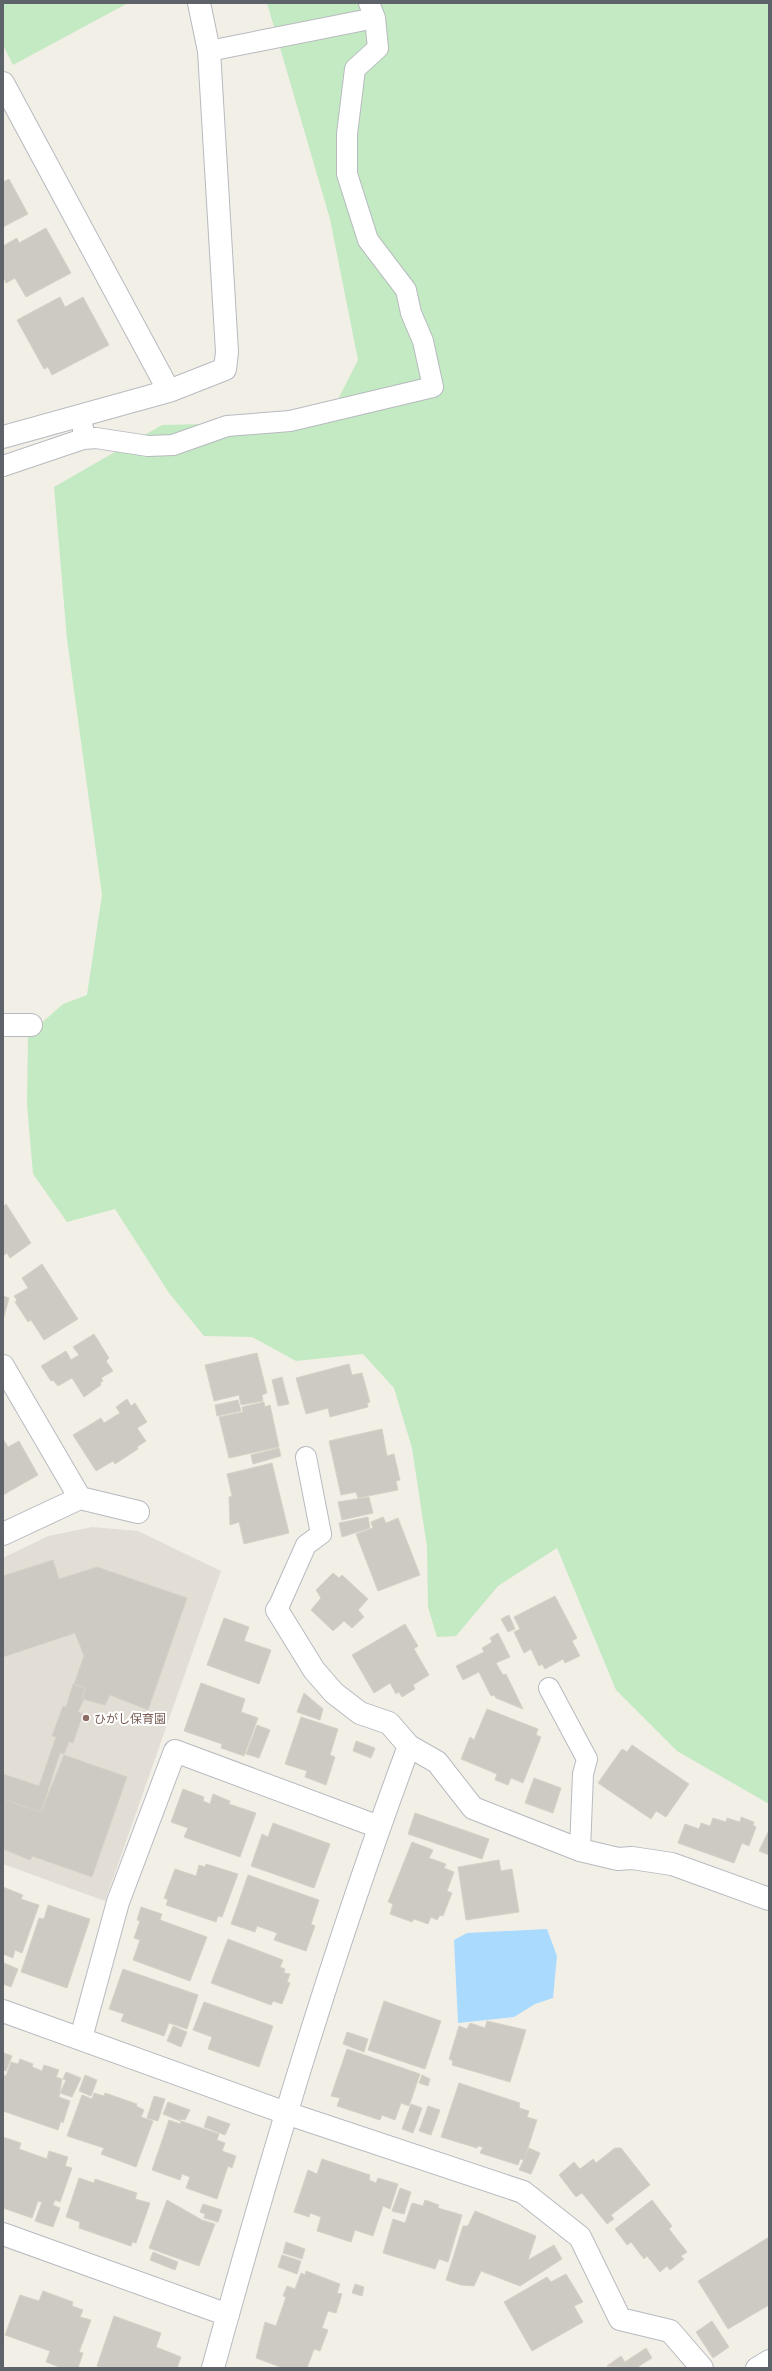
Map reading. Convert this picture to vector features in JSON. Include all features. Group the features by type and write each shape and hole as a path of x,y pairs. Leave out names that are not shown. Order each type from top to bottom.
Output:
{"street":[{"path":"3,437 169,391 225,369 227,352 209,51 198,3"},
{"path":"3,83 169,391"},
{"path":"3,1025 31,1025"},
{"path":"3,1366 80,1498"},
{"path":"3,1534 80,1498 138,1512"},
{"path":"277,1610 314,1670 334,1693 360,1714 389,1723 409,1746 437,1762 473,1808 580,1850 618,1859 632,1858 672,1864 769,1899"},
{"path":"213,2368 286,2113 379,1827 409,1746"},
{"path":"81,2038 118,1902 175,1751 379,1827"},
{"path":"3,2011 286,2113 523,2192 580,2237 620,2319 670,2331 702,2368"},
{"path":"3,2234 228,2315"}],"lane":[{"path":"3,466 83,440 96,438 148,446 173,445 227,426 290,421 433,387 424,341 411,313 406,290 368,240 347,174 348,134 355,69 378,48 372,11 209,51"},
{"path":"83,415 83,440"},
{"path":"277,1610 306,1545 321,1534 306,1457"},
{"path":"550,1688 586,1759 580,1850"},
{"path":"756,2368 769,2360"}],"shaded area":[{"name":"ひがし保育園","path":"92,1527 138,1531 221,1571 105,1901 3,1864 3,1558 48,1536"}],"green space":[{"path":"3,3 128,3 13,65 3,45"},
{"path":"267,3 769,3 769,1804 677,1751 616,1690 557,1548 498,1586 456,1636 437,1637 428,1607 427,1547 412,1448 394,1388 363,1354 296,1361 252,1337 204,1336 169,1293 115,1209 67,1222 33,1174 27,1104 28,1035 63,1004 87,995 102,895 67,639 54,487 162,425 282,422 330,415 358,360 330,219"}],"water":[{"path":"547,1929 557,1956 553,1998 535,2004 514,2017 458,2023 454,1940 467,1933"}],"building":[{"path":"9,179 28,214 3,227 3,182"},
{"path":"46,228 71,273 26,297 15,278 6,283 3,276 3,246 17,238 19,243"},
{"path":"60,297 65,307 83,297 109,345 52,375 48,367 44,369 17,320"},
{"path":"6,1204 31,1243 10,1258 7,1253 3,1256 3,1207"},
{"path":"42,1264 78,1319 44,1340 31,1320 28,1322 15,1302 17,1300 14,1296 28,1288 22,1278"},
{"path":"3,1296 9,1298 3,1320"},
{"path":"94,1334 109,1358 106,1361 113,1371 101,1378 103,1381 100,1383 101,1385 84,1397 72,1378 58,1386 53,1380 51,1381 41,1366 66,1351 71,1360 79,1355 73,1347"},
{"path":"257,1353 267,1393 262,1395 263,1401 241,1405 239,1395 214,1401 205,1365"},
{"path":"349,1364 352,1375 362,1373 370,1402 367,1403 368,1407 330,1417 328,1408 306,1414 296,1378"},
{"path":"282,1377 289,1404 278,1406 272,1380"},
{"path":"127,1399 131,1406 135,1403 147,1422 137,1428 146,1441 137,1447 138,1449 115,1464 113,1461 96,1471 73,1435 101,1418 104,1423 120,1413 116,1407"},
{"path":"238,1400 241,1411 217,1416 215,1405"},
{"path":"264,1402 265,1407 270,1405 279,1447 229,1458 219,1417 243,1412 242,1407"},
{"path":"382,1429 387,1456 394,1454 400,1480 396,1481 398,1490 358,1498 356,1492 341,1495 329,1441"},
{"path":"3,1439 8,1447 19,1441 38,1475 3,1495"},
{"path":"279,1448 281,1456 253,1464 251,1455"},
{"path":"272,1463 289,1533 244,1544 239,1522 230,1525 229,1497 232,1496 227,1474"},
{"path":"369,1497 373,1513 342,1520 338,1502"},
{"path":"368,1517 370,1528 342,1537 339,1523"},
{"path":"383,1517 386,1523 398,1518 420,1575 378,1591 356,1534 373,1528 371,1522"},
{"path":"53,1560 59,1579 97,1567 187,1598 148,1710 110,1695 105,1705 82,1699 86,1688 74,1684 84,1656 75,1633 3,1657 3,1576"},
{"path":"333,1573 339,1578 342,1575 368,1599 358,1610 364,1617 352,1628 344,1621 333,1631 311,1610 321,1598 316,1590"},
{"path":"555,1596 577,1638 572,1641 580,1656 565,1663 563,1659 545,1669 542,1664 539,1666 531,1649 524,1653 514,1632 520,1629 514,1617"},
{"path":"509,1615 515,1629 508,1632 501,1619"},
{"path":"224,1618 249,1627 244,1641 271,1650 259,1684 207,1665"},
{"path":"405,1624 418,1646 414,1649 429,1675 413,1685 415,1689 402,1697 399,1692 396,1694 390,1683 374,1693 352,1655"},
{"path":"498,1633 510,1657 496,1663 503,1675 506,1674 523,1709 496,1698 494,1695 491,1696 479,1672 463,1680 456,1666 484,1652 482,1648 492,1642 490,1638"},
{"path":"201,1683 245,1699 241,1712 258,1718 244,1756 221,1748 222,1744 184,1731"},
{"path":"73,1684 85,1688 82,1699 84,1699 78,1712 83,1714 73,1743 69,1742 64,1754 60,1753 41,1812 3,1799 3,1774 39,1786 56,1737 52,1736 63,1706 66,1707"},
{"path":"304,1693 323,1709 320,1720 297,1712"},
{"path":"487,1709 538,1729 536,1735 541,1737 523,1783 511,1778 508,1785 495,1780 497,1774 461,1759 470,1737 474,1740"},
{"path":"301,1717 338,1729 330,1755 335,1757 326,1785 305,1777 307,1771 285,1764"},
{"path":"257,1725 270,1730 259,1758 246,1754"},
{"path":"356,1741 375,1748 371,1758 353,1751"},
{"path":"632,1745 689,1784 666,1817 656,1811 651,1819 598,1783 622,1749 627,1752"},
{"path":"64,1755 127,1777 92,1877 32,1856 30,1860 3,1849 3,1799 41,1812"},
{"path":"534,1778 561,1788 553,1813 525,1803"},
{"path":"183,1789 204,1797 203,1801 210,1804 213,1794 230,1801 229,1804 256,1813 240,1857 184,1837 188,1828 171,1822"},
{"path":"415,1813 489,1839 482,1859 408,1834"},
{"path":"741,1817 754,1822 753,1825 756,1827 749,1846 742,1843 734,1863 678,1843 685,1824 699,1829 701,1823 710,1826 713,1818 726,1822 727,1818 740,1822"},
{"path":"273,1823 330,1844 314,1888 251,1866 262,1834 268,1837"},
{"path":"769,1832 769,1855 759,1851"},
{"path":"412,1842 433,1850 429,1858 446,1864 444,1868 454,1872 447,1891 452,1893 443,1916 440,1915 437,1920 431,1917 428,1924 414,1919 412,1922 390,1914 393,1904 388,1902"},
{"path":"499,1860 501,1871 512,1869 519,1912 466,1920 458,1867"},
{"path":"206,1864 238,1874 222,1917 218,1916 216,1922 166,1905 168,1900 164,1898 175,1869 196,1876 199,1865 205,1867"},
{"path":"248,1875 319,1900 311,1924 315,1926 306,1951 274,1940 277,1933 257,1926 255,1932 231,1924"},
{"path":"3,1887 23,1895 21,1899 39,1905 22,1953 15,1950 13,1958 3,1954"},
{"path":"48,1905 90,1919 67,1988 21,1972 39,1918 44,1919"},
{"path":"141,1907 162,1914 160,1920 207,1937 190,1981 133,1960 140,1940 134,1938 140,1921 137,1920"},
{"path":"228,1939 283,1960 280,1967 285,1969 284,1973 290,1974 287,1982 290,1983 282,2004 273,2001 271,2005 211,1983"},
{"path":"4,1963 18,1969 11,1987 3,1984"},
{"path":"123,1969 198,1995 187,2029 169,2023 164,2036 121,2021 124,2014 109,2009"},
{"path":"384,2001 441,2021 425,2069 368,2050"},
{"path":"204,2002 273,2026 259,2067 208,2049 212,2037 193,2030"},
{"path":"487,2021 526,2030 510,2082 452,2065 453,2061 449,2059 459,2026 467,2029 470,2023 485,2028"},
{"path":"173,2026 187,2032 181,2047 167,2041"},
{"path":"347,2032 368,2039 364,2052 343,2044"},
{"path":"347,2049 420,2074 409,2106 401,2103 395,2120 382,2115 380,2120 337,2106 340,2098 331,2096"},
{"path":"4,2053 12,2056 6,2071 3,2070"},
{"path":"20,2059 33,2064 32,2067 42,2071 44,2065 59,2070 56,2077 62,2079 59,2097 70,2101 63,2123 61,2121 58,2130 3,2111 3,2075 6,2076 11,2062 18,2064"},
{"path":"66,2072 81,2078 72,2097 60,2093 66,2080 63,2079"},
{"path":"85,2075 97,2080 91,2096 79,2091"},
{"path":"422,2075 430,2079 428,2086 419,2083"},
{"path":"459,2083 520,2103 519,2108 529,2111 527,2117 537,2120 524,2160 520,2159 518,2165 480,2153 483,2147 478,2146 477,2148 441,2137"},
{"path":"94,2093 104,2096 105,2093 137,2104 136,2106 144,2110 141,2117 153,2121 136,2167 101,2154 104,2148 67,2136 82,2095 92,2099"},
{"path":"154,2096 165,2099 158,2121 147,2118"},
{"path":"168,2102 190,2110 185,2120 181,2119 180,2121 163,2114"},
{"path":"411,2104 422,2108 413,2133 402,2129"},
{"path":"428,2106 440,2110 431,2135 419,2131"},
{"path":"208,2116 230,2124 225,2135 204,2127"},
{"path":"169,2120 180,2124 181,2121 219,2134 217,2140 225,2143 222,2151 236,2156 232,2168 228,2166 217,2199 186,2188 190,2177 182,2174 180,2180 152,2170"},
{"path":"3,2137 21,2143 19,2149 47,2159 49,2151 68,2157 65,2166 72,2168 60,2202 55,2200 53,2205 60,2208 53,2227 35,2221 42,2202 38,2201 32,2218 3,2208"},
{"path":"529,2148 540,2153 531,2174 519,2170"},
{"path":"615,2148 621,2148 650,2185 611,2215 614,2219 607,2224 582,2193 576,2197 559,2175 574,2162 580,2169 593,2159 596,2163"},
{"path":"322,2159 370,2175 369,2180 376,2183 378,2178 398,2184 390,2209 383,2206 373,2236 355,2230 351,2242 317,2231 321,2217 310,2213 309,2217 294,2212 308,2170 317,2174"},
{"path":"79,2178 94,2183 95,2179 137,2193 135,2199 150,2203 136,2243 132,2242 131,2246 79,2228 80,2222 66,2217"},
{"path":"400,2188 411,2192 404,2214 392,2211"},
{"path":"167,2200 202,2220 215,2224 199,2266 149,2248"},
{"path":"425,2200 439,2205 438,2208 462,2215 448,2262 439,2259 435,2269 383,2253 393,2219 405,2223 412,2203 423,2206"},
{"path":"652,2200 672,2226 669,2229 687,2252 681,2256 684,2259 670,2270 667,2266 660,2272 647,2256 644,2259 631,2242 627,2245 615,2229"},
{"path":"203,2204 222,2210 218,2222 204,2218 205,2214 200,2212"},
{"path":"475,2211 536,2236 528,2260 554,2245 562,2259 520,2286 481,2271 474,2286 461,2285 446,2280 463,2226 468,2226"},
{"path":"769,2237 769,2305 728,2329 698,2281"},
{"path":"286,2242 305,2249 302,2259 283,2253"},
{"path":"153,2252 178,2262 175,2270 150,2260"},
{"path":"282,2255 301,2261 297,2274 278,2267"},
{"path":"306,2271 340,2284 337,2293 342,2294 336,2313 328,2311 322,2328 328,2330 320,2351 314,2349 307,2368 283,2368 256,2358 265,2322 276,2326 286,2297 283,2296 287,2286 295,2289 301,2273 305,2275"},
{"path":"566,2274 583,2302 574,2306 583,2322 532,2351 504,2302 547,2277 551,2282"},
{"path":"355,2284 364,2287 362,2296 352,2293"},
{"path":"43,2291 73,2302 72,2306 83,2310 80,2317 91,2320 79,2352 83,2353 78,2368 62,2368 46,2362 50,2351 5,2335 20,2295 39,2301"},
{"path":"114,2316 161,2333 156,2347 181,2357 177,2368 103,2368 97,2366"},
{"path":"712,2321 729,2347 713,2358 696,2332"},
{"path":"646,2348 652,2358 636,2368 607,2366 621,2356 625,2362"}],"place":[{"name":"ひがし保育園","path":"86,1718"}]}
